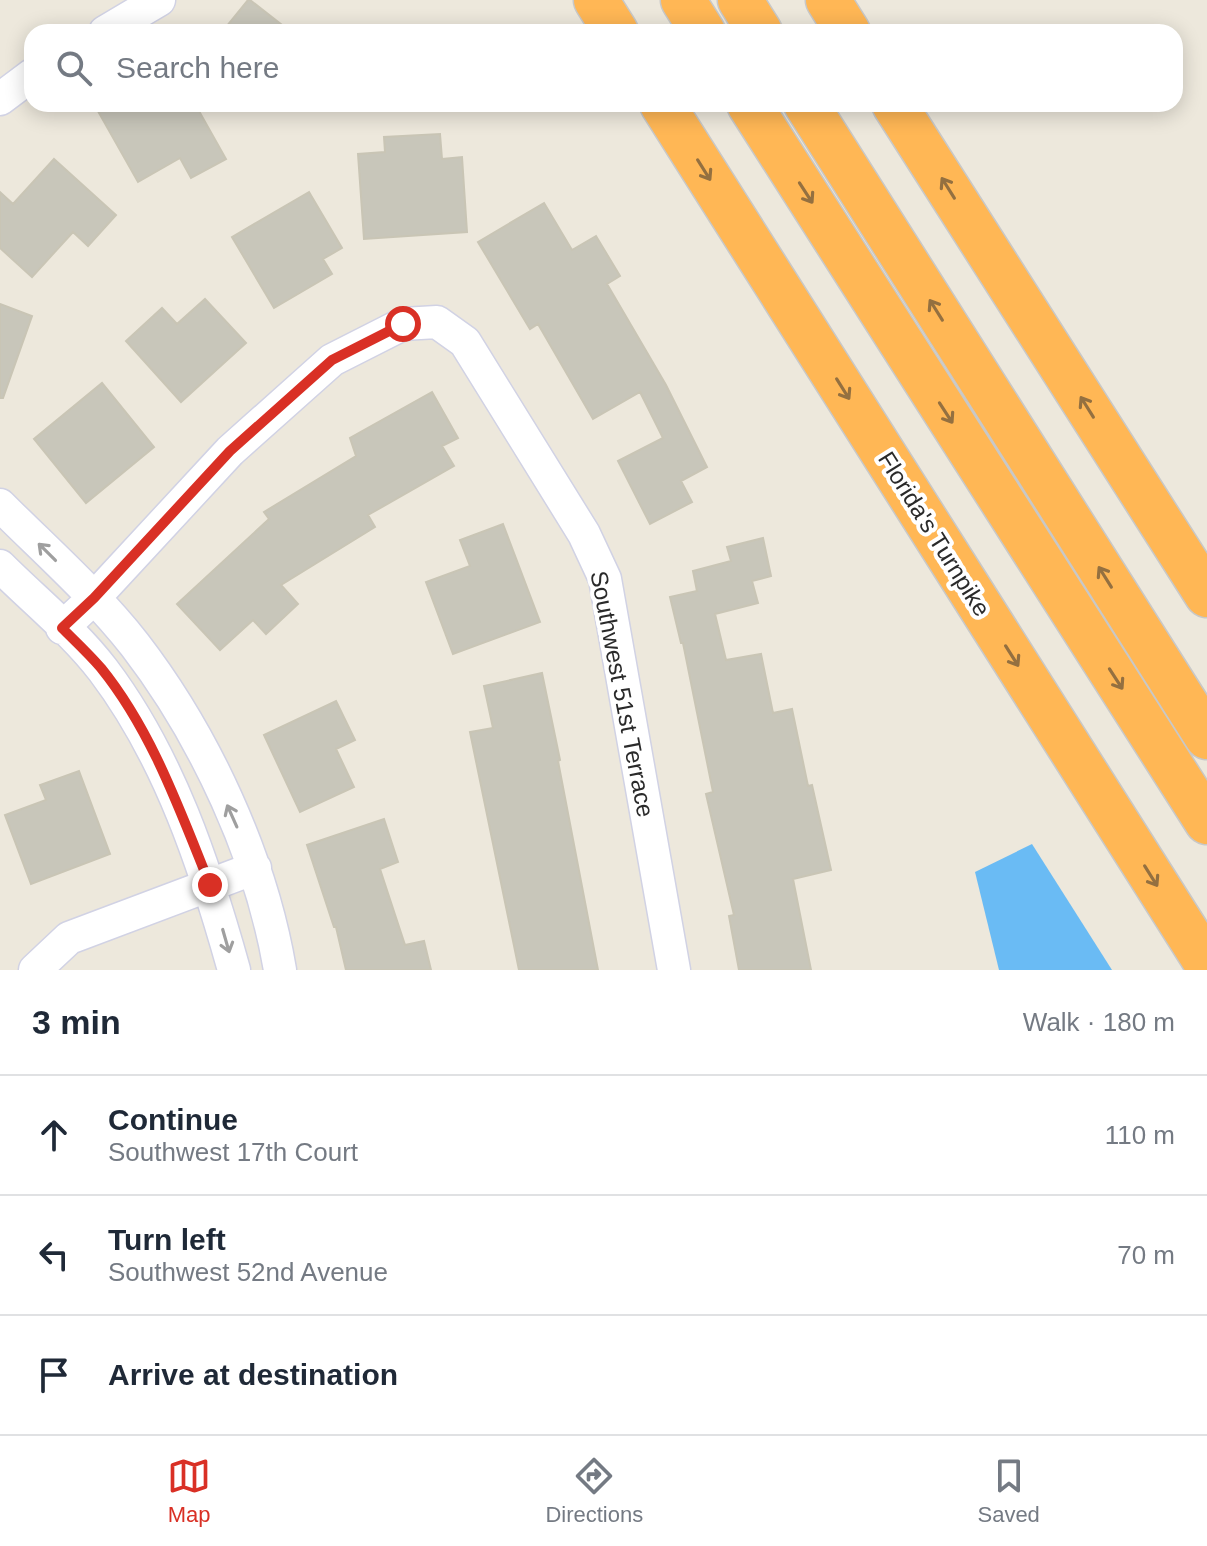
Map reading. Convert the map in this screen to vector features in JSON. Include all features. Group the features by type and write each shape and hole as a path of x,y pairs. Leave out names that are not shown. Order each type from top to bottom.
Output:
{"highway":[{"path":"596,0 611,24"},
{"path":"683,0 698,24"},
{"path":"740,0 755,24"},
{"path":"828,0 843,24"},
{"name":"Florida's Turnpike","path":"667,112 1207,964"},
{"path":"754,112 1207,822"},
{"path":"811,112 1207,737"},
{"path":"899,112 1207,595"}],"street":[{"path":"118,24 159,0"},
{"path":"0,99 24,81"},
{"name":"Southwest 51st Terrace","path":"94,598 230,451 332,360 403,324 437,322 465,342 584,534 605,579 674,970"},
{"path":"0,505 94,598 157,675 204,752 255,868 280,970"},
{"path":"0,566 100,667 124,700 165,776 210,885 234,970"},
{"path":"62,628 94,598"},
{"path":"35,970 69,938 255,868"}],"water":[{"path":"1032,844 1112,970 999,970 975,872"}],"building":[{"path":"250,0 281,24 228,24"},
{"path":"99,112 200,112 226,159 191,178 180,158 138,182"},
{"path":"440,134 442,159 462,157 467,232 364,239 358,154 385,152 384,137"},
{"path":"54,159 116,215 88,246 73,232 32,277 0,248 0,192 13,204"},
{"path":"309,192 342,248 323,259 332,274 274,308 232,237"},
{"path":"544,203 572,250 596,236 620,276 607,284 666,385 707,467 681,481 692,502 650,524 618,461 663,438 640,392 593,419 538,324 530,329 478,242"},
{"path":"205,299 246,343 181,402 126,341 162,308 177,324"},
{"path":"0,304 32,316 3,398 0,398"},
{"path":"102,383 154,447 86,503 34,439"},
{"path":"432,392 458,438 442,446 454,466 368,515 375,527 281,585 298,604 266,634 253,620 220,650 177,604 269,519 264,512 356,456 350,438"},
{"path":"503,524 540,622 453,654 426,582 470,566 460,540"},
{"path":"763,538 771,576 752,581 758,603 715,614 726,660 761,654 773,713 792,709 808,786 812,785 831,870 793,879 811,970 739,970 729,916 734,915 706,794 713,792 683,643 670,597 697,591 693,571 731,561 727,547"},
{"path":"542,673 598,970 519,970 470,732 493,728 484,686"},
{"path":"336,701 355,740 336,749 354,787 300,812 264,735"},
{"path":"79,771 110,854 31,884 5,815 46,800 40,785"},
{"path":"384,819 398,862 380,869 405,945 424,941 431,970 346,970 336,927 307,845"}],"route":[{"path":"210,885 165,776 124,700 100,667 62,628 94,598 230,451 332,360 403,324"}]}
